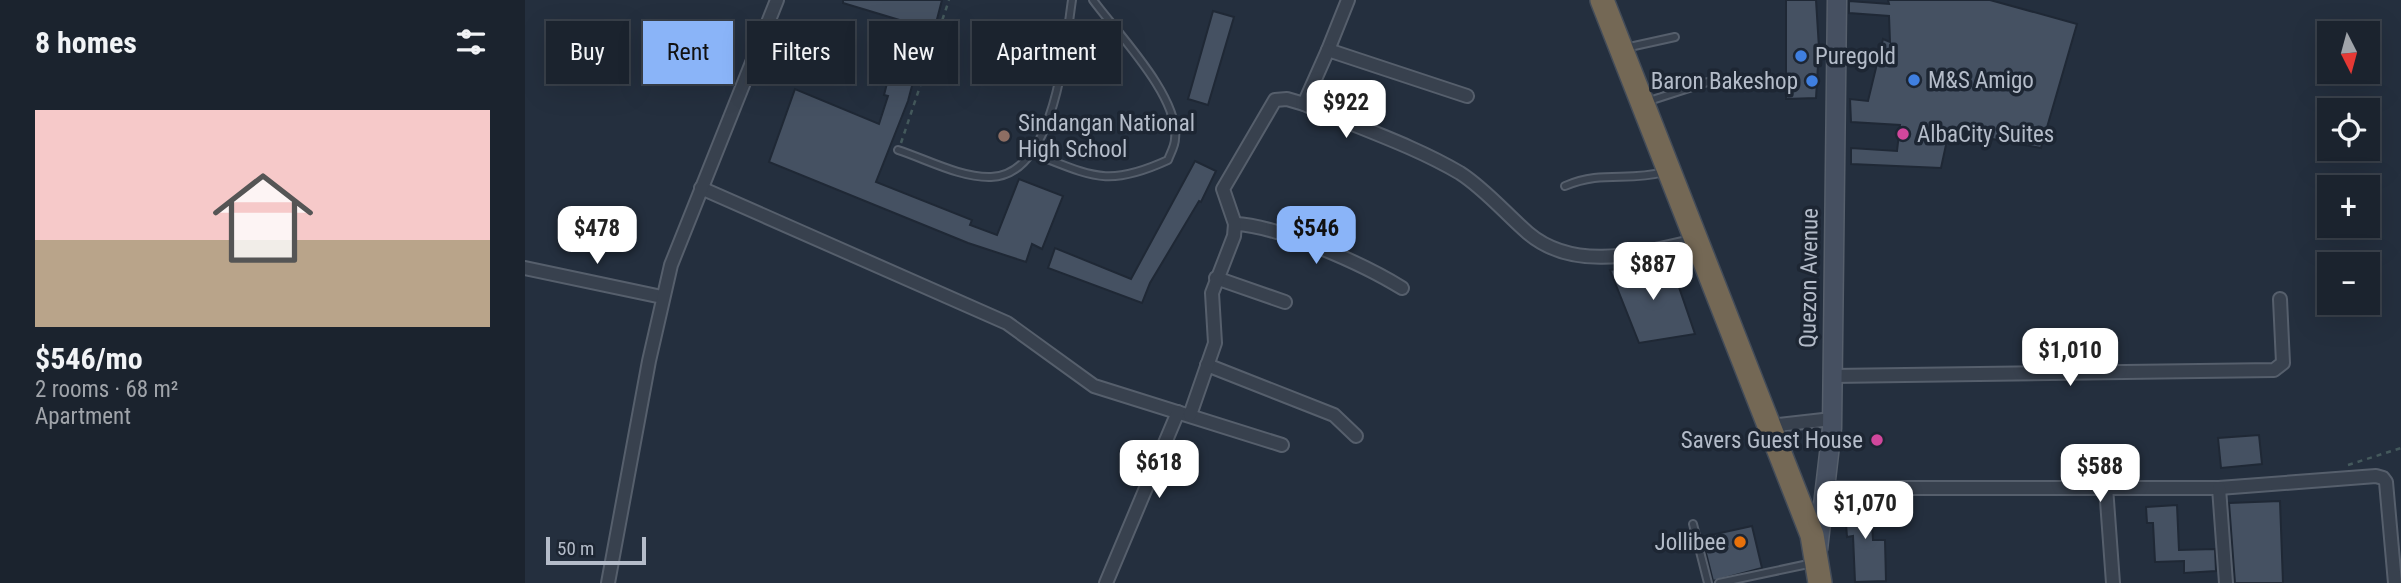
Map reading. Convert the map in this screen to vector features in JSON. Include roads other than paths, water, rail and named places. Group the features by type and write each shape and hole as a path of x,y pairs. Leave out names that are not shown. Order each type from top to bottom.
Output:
{"highway":[{"path":"1602,0 1769,426 1819,567"}],"street":[{"path":"608,583 662,297 701,188 777,0"},
{"path":"1304,104 1348,0"},
{"name":"Quezon Avenue","path":"1819,567 1832,419 1837,0"},
{"path":"1328,50 1467,96"},
{"path":"1106,583 1215,343 1212,293 1230,248 1235,224 1223,189 1275,100 1304,104 1459,173 1475,183 1529,234 1561,253 1591,257 1696,241"},
{"path":"701,188 996,317 1094,386 1282,445"},
{"path":"1235,224 1252,225 1294,240 1381,275 1402,288"},
{"path":"525,268 662,297"},
{"path":"1216,278 1285,302"},
{"path":"1832,376 2274,370 2283,363 2280,299"},
{"path":"1207,365 1334,415 1356,436"},
{"path":"1769,426 1832,419"},
{"path":"1827,488 2219,488 2383,478 2394,545 2395,583"},
{"path":"2106,487 2113,583"},
{"path":"2219,488 2226,583"}],"lane":[{"path":"898,150 975,176 992,177 1006,174 1032,153 1061,81 1072,0"},
{"path":"1032,153 1095,177 1137,174 1168,160 1175,139 1171,113 1161,90 1093,0"},
{"path":"1621,49 1675,37"},
{"path":"1642,103 1714,80"},
{"path":"1565,186 1596,176 1636,178 1669,171"},
{"path":"1693,523 1708,583"},
{"path":"1719,583 1819,567"}],"place":[{"name":"Puregold","path":"1801,56"},
{"name":"M&S Amigo","path":"1914,80"},
{"name":"Baron Bakeshop","path":"1812,81"},
{"name":"AlbaCity Suites","path":"1903,134"},
{"name":"Sindangan National High School","path":"1004,136"},
{"name":"Savers Guest House","path":"1877,440"},
{"name":"Jollibee","path":"1740,542"}]}
